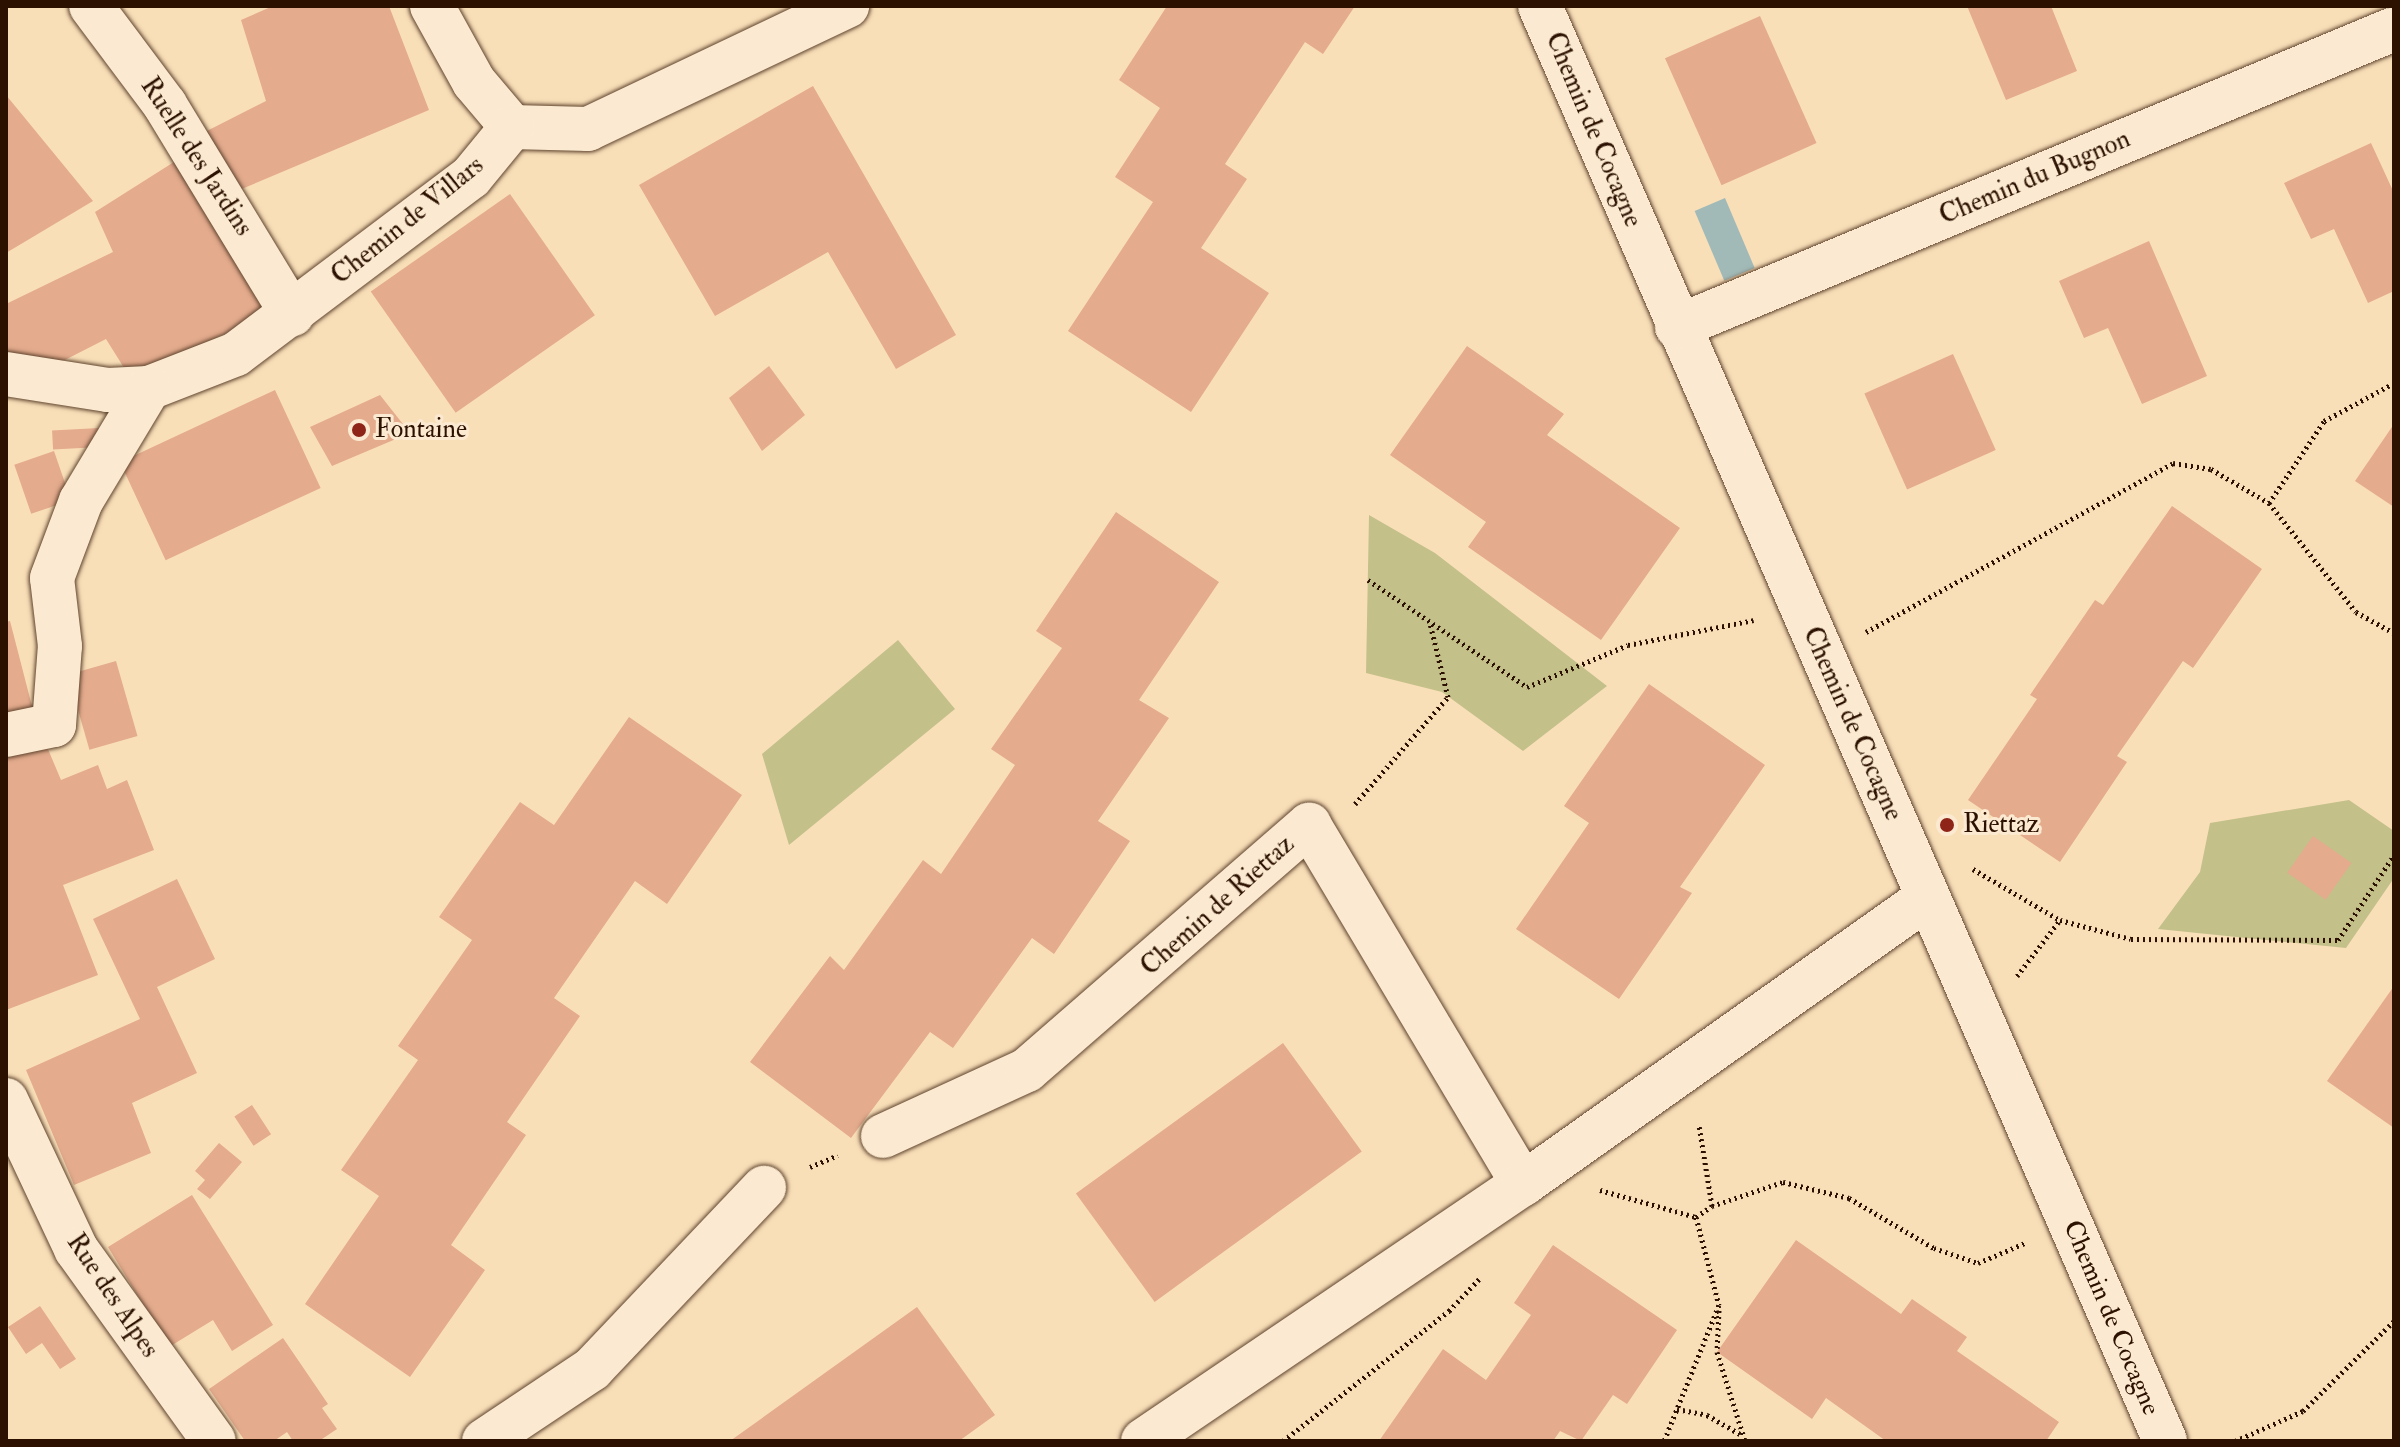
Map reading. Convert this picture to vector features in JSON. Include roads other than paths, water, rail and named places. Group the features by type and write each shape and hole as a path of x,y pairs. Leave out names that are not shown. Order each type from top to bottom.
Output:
{"street":[{"name":"Ruelle des Jardins","path":"91,6 165,105 292,314"},
{"path":"432,6 474,82 512,127 588,129 847,6"},
{"name":"Chemin de Cocagne","path":"1540,6 1677,327 2165,1441"},
{"name":"Chemin du Bugnon","path":"1677,327 2394,29"},
{"name":"Chemin de Villars","path":"6,374 108,390 149,388 236,354 471,177 512,127"},
{"path":"6,735 54,725 60,646 52,578 81,501 149,388"},
{"name":"Chemin de Riettaz","path":"883,1136 1027,1070 1309,825 1523,1184"},
{"path":"1143,1441 1523,1184 1927,898"},
{"name":"Rue des Alpes","path":"6,1100 76,1249 214,1441"},
{"path":"484,1441 592,1369 764,1188"}],"water":[{"path":"1725,198 1755,268 1724,281 1695,211"}],"place":[{"name":"Fontaine","path":"359,430"},
{"name":"Riettaz","path":"1947,825"}]}
